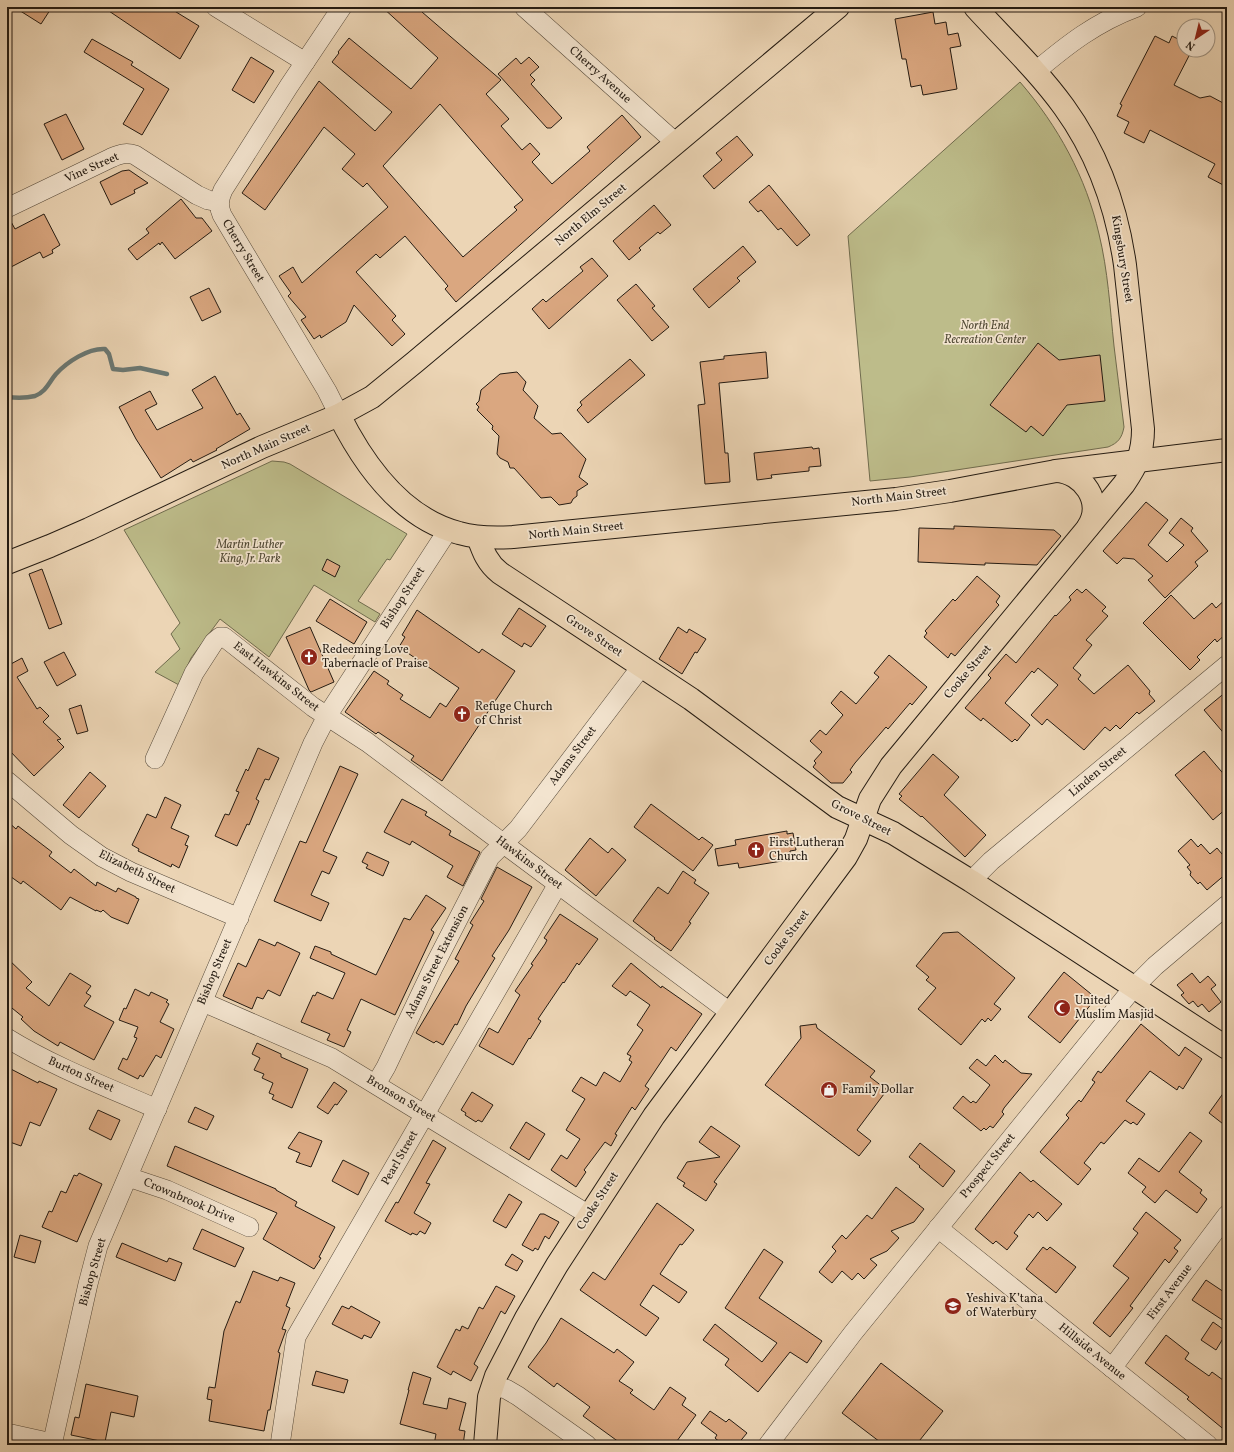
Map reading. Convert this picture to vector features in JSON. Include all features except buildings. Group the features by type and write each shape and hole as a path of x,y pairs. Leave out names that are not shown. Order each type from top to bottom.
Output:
{"main road":[{"name":"North Elm Street","path":"339,415 372,397 415,362 838,7"},
{"name":"Kingsbury Street","path":"975,7 1035,72 1064,108 1083,137 1106,188 1116,217 1125,265 1143,429 1143,445 1138,460"},
{"name":"North Main Street","path":"7,563 89,529 253,451 339,415 362,456 389,489 419,515 432,523 448,530 478,537 513,537 889,500 950,491 1056,471 1227,450"},
{"name":"Cooke Street","path":"485,1445 487,1410 492,1386 500,1367 541,1290 658,1110 846,857 856,839 870,799 891,766 1124,484 1138,460"},
{"path":"1056,471 1065,472 1075,476 1084,484 1090,494 1094,503 1095,512 1088,528"},
{"name":"Grove Street","path":"478,537 486,558 495,569 691,699 823,797 843,810 893,833 971,881 1227,1048"}],"street":[{"path":"216,7 305,62"},
{"path":"219,202 223,190 342,7"},
{"path":"1035,72 1087,31 1109,18 1137,7"},
{"name":"Cherry Avenue","path":"535,11 676,143"},
{"name":"Vine Street","path":"7,208 124,153 135,155 197,195 208,200 219,202"},
{"name":"Cherry Street","path":"219,202 222,216 327,391 339,415"},
{"name":"Bishop Street","path":"52,1444 95,1256 313,743 326,716 448,530"},
{"name":"East Hawkins Street","path":"155,759 194,673 214,642 220,637 227,639 326,716"},
{"name":"Linden Street","path":"971,881 991,860 1227,665"},
{"name":"Adams Street","path":"503,844 518,829 641,666"},
{"name":"Hawkins Street","path":"326,716 367,742 730,1013"},
{"name":"Elizabeth Street","path":"7,781 71,835 102,857 131,872 239,918"},
{"name":"Adams Street Extension","path":"376,1084 386,1067 430,974 484,869 494,853 503,844"},
{"name":"Pearl Street","path":"280,1445 296,1337 558,884"},
{"name":"Prospect Street","path":"768,1445 853,1333 1134,988 1155,966 1227,905"},
{"name":"Bronson Street","path":"203,1002 322,1053 376,1084 589,1215"},
{"name":"Burton Street","path":"7,1038 50,1061 157,1109"},
{"name":"Crownbrook Drive","path":"128,1176 167,1190 249,1227"},
{"name":"First Avenue","path":"1112,1368 1227,1215"},
{"name":"Hillside Avenue","path":"938,1228 1208,1445"},
{"path":"492,1386 506,1389 518,1396 587,1445"},
{"path":"7,1433 52,1444"}],"green space":[{"name":"North End Recreation Center","path":"1020,82 1047,116 1058,134 1069,153 1087,192 1099,234 1107,276 1124,427 1122,434 1117,442 1108,447 910,477 870,481 848,236"},
{"name":"Martin Luther King, Jr. Park","path":"272,461 290,464 407,534 390,560 387,559 358,601 380,614 375,622 314,585 269,657 220,619 191,658 179,685 155,672 180,649 171,634 180,623 124,530"}],"waterway":[{"path":"7,397 18,398 35,396 39,394 66,365 85,353 98,349 105,349 109,354 113,369 123,370 140,368 167,374"}],"place":[{"name":"Redeeming Love Tabernacle of Praise","path":"309,657"},
{"name":"Refuge Church of Christ","path":"462,714"},
{"name":"First Lutheran Church","path":"756,850"},
{"name":"United Muslim Masjid","path":"1062,1008"},
{"name":"Family Dollar","path":"829,1090"},
{"name":"Yeshiva K’tana of Waterbury","path":"953,1306"}]}
